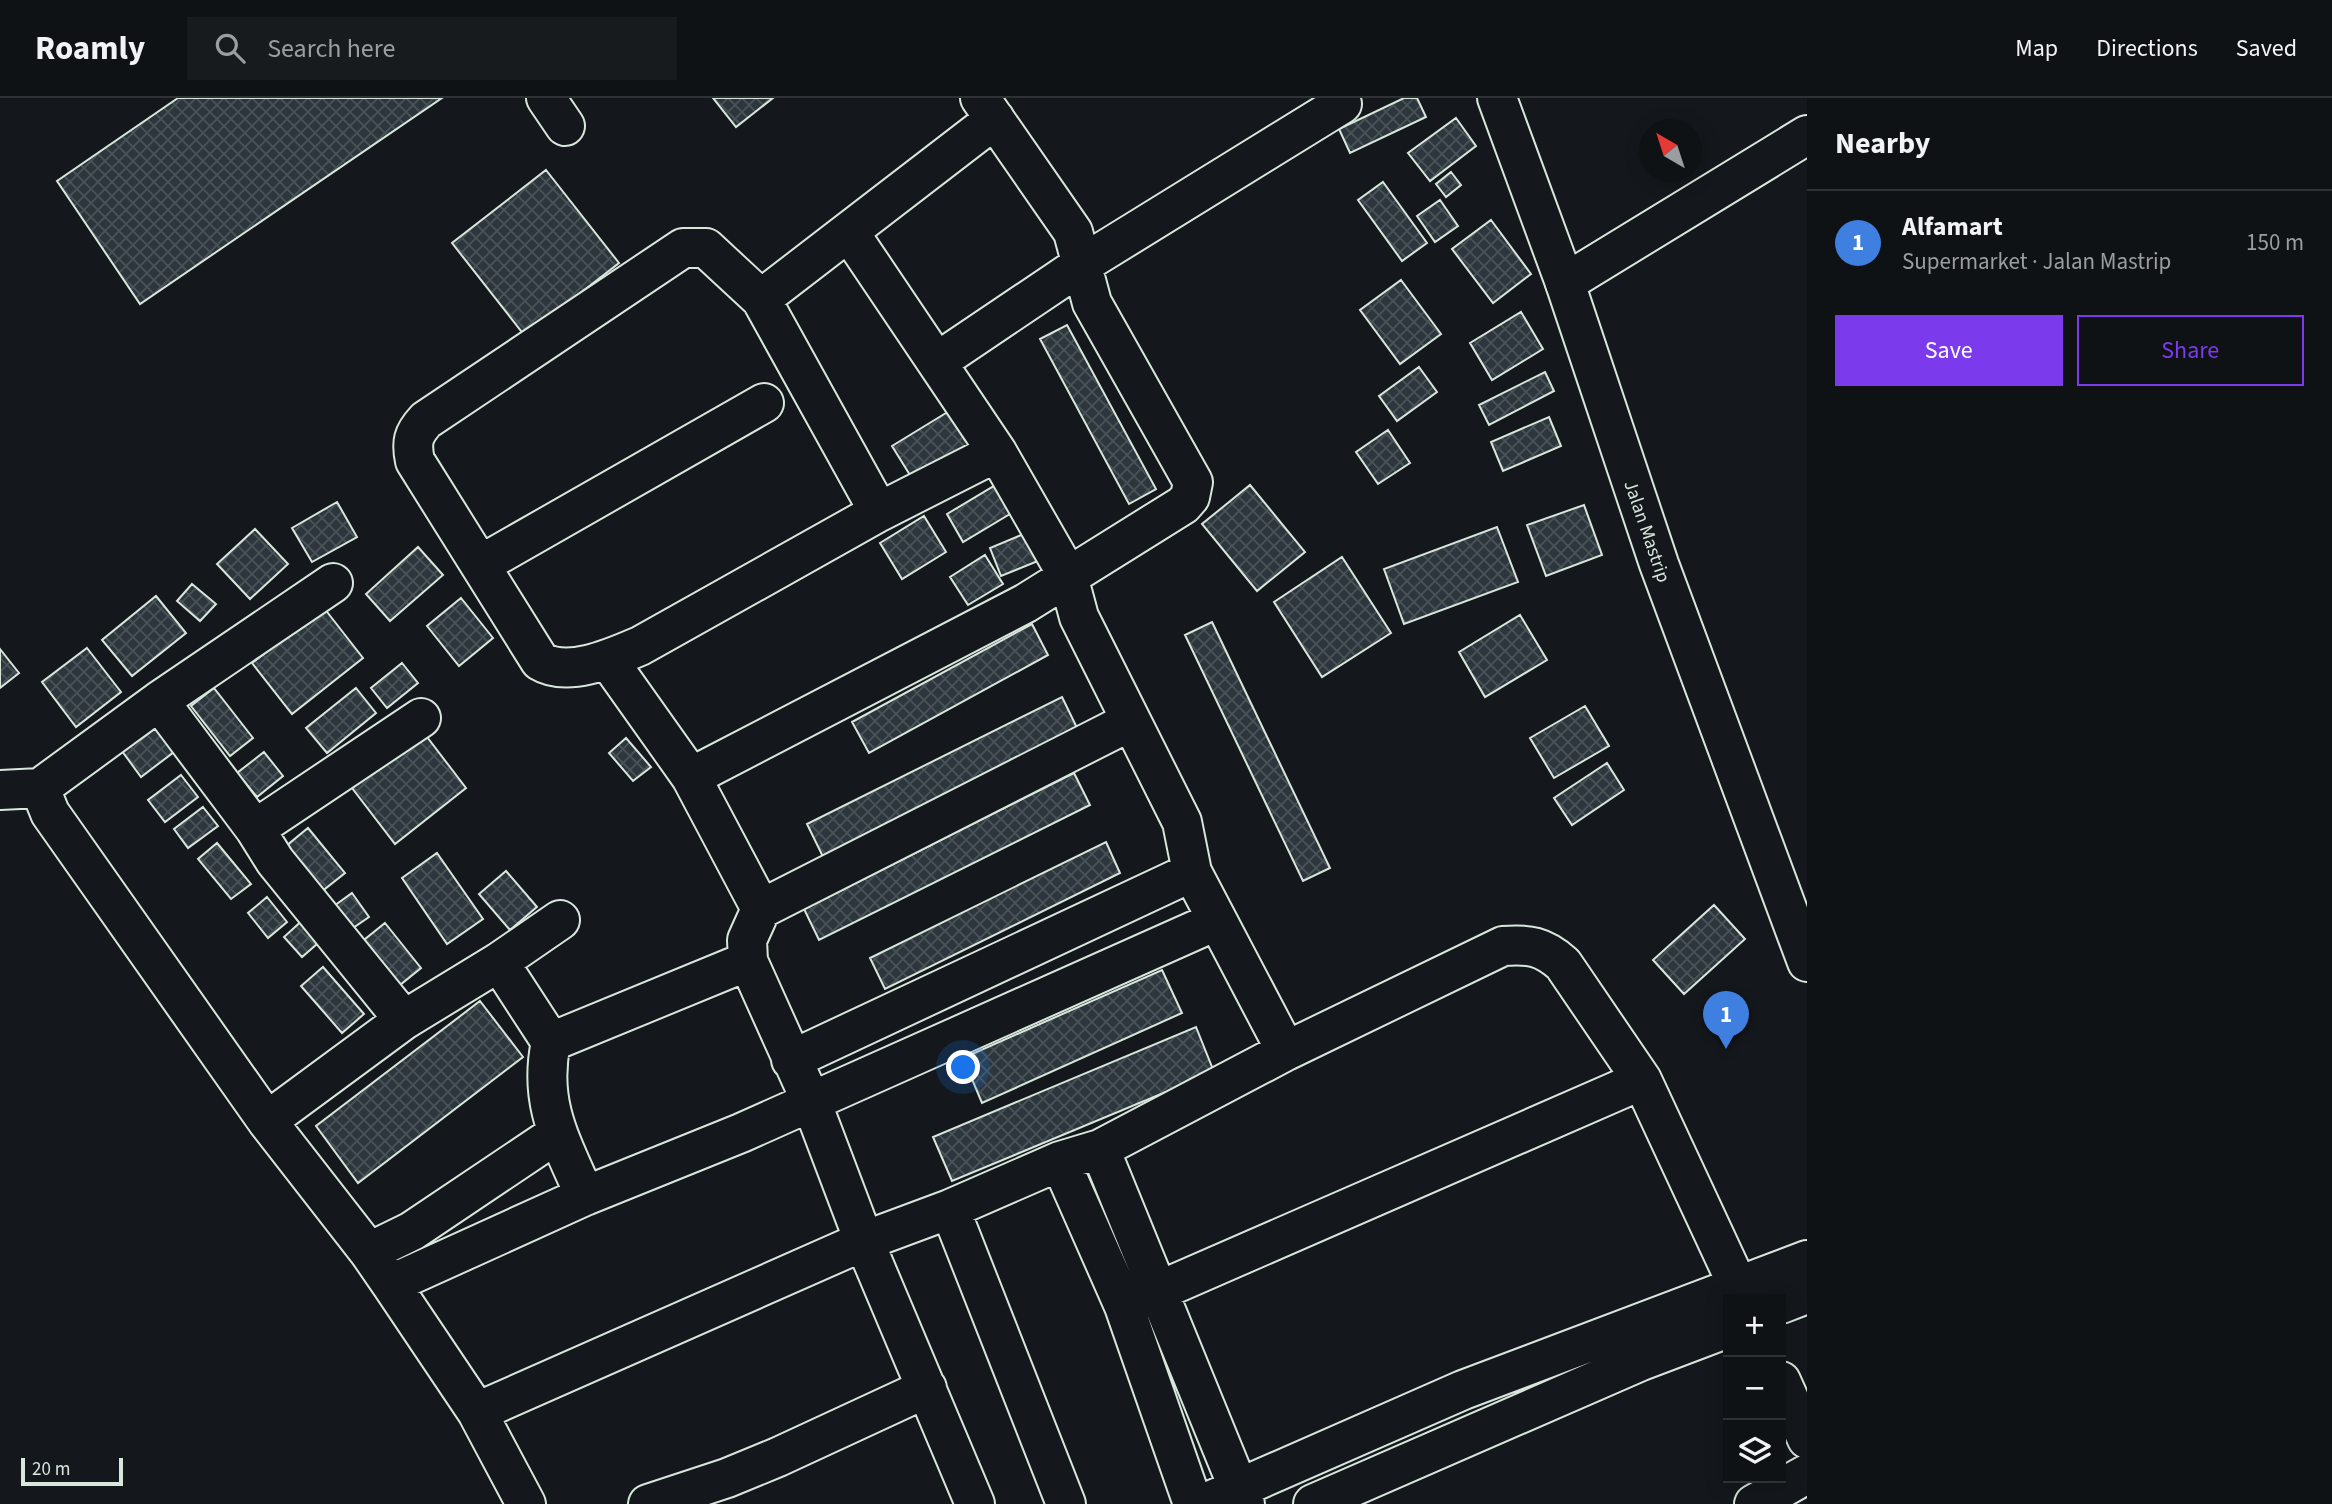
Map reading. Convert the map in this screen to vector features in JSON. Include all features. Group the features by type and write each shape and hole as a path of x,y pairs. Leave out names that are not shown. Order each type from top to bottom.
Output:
{"street":[{"name":"Jalan Mastrip","path":"1497,98 1565,283 1659,564 1807,962"},
{"path":"937,362 1081,265 1342,104"},
{"path":"691,777 1026,603 1183,505 1193,490 1193,482 1093,303 1073,232 987,108 849,232 761,299"},
{"path":"1565,283 1807,135"},
{"path":"849,232 997,452 1068,576 1079,617 1182,822 1192,872 1286,1051"},
{"path":"879,512 761,299 706,248 683,248 426,419 414,432 412,445 415,461 540,661 550,667 608,660 879,512 997,452"},
{"path":"480,565 764,403"},
{"path":"0,790 40,788 159,701 333,583"},
{"path":"608,660 691,777 761,909"},
{"path":"159,701 255,829 275,861 404,1020"},
{"path":"255,829 421,718"},
{"path":"975,1504 864,1241 811,1101 748,961 747,940 761,909 1131,721"},
{"path":"40,788 50,813 267,1121 391,1284 477,1412 526,1504"},
{"path":"791,1060 1192,872"},
{"path":"267,1121 404,1020 499,962 560,920"},
{"path":"391,1284 585,1196 811,1101 1216,921"},
{"path":"477,1412 864,1241 950,1209 1060,1161 1100,1149 1286,1051 1503,946 1528,944 1547,950 1563,964 1642,1080 1740,1292"},
{"path":"551,1042 748,961"},
{"path":"499,962 551,1042 545,1072 546,1093 558,1133 585,1196"},
{"path":"1124,1306 1642,1080"},
{"path":"369,1252 412,1231 558,1133"},
{"path":"1100,1149 1243,1497"},
{"path":"1060,1161 1124,1306 1193,1504"},
{"path":"950,1209 1066,1504"},
{"path":"1203,1504 1243,1497 1463,1390 1628,1325 1740,1292 1807,1260"},
{"path":"1786,1302 1807,1294"},
{"path":"1628,1325 1641,1361"},
{"path":"1313,1504 1641,1361 1723,1330"},
{"path":"648,1504 732,1491 927,1388"},
{"path":"1463,1390 1481,1430"},
{"path":"1786,1392 1807,1439"},
{"path":"1754,1504 1807,1474"}],"building":[{"path":"178,98 442,98 140,304 57,181"},
{"path":"713,98 773,98 736,127"},
{"path":"1404,98 1417,98 1426,117 1350,153 1339,129"},
{"path":"1456,118 1476,146 1430,181 1408,153"},
{"path":"546,170 619,263 525,336 452,243"},
{"path":"1451,172 1461,185 1446,197 1436,184"},
{"path":"1383,182 1427,243 1402,261 1358,200"},
{"path":"1440,200 1458,226 1435,242 1417,216"},
{"path":"1491,220 1531,274 1493,303 1452,249"},
{"path":"1401,280 1441,334 1400,364 1360,310"},
{"path":"1521,312 1543,349 1492,380 1470,343"},
{"path":"1067,325 1156,489 1129,504 1040,339"},
{"path":"1419,367 1437,392 1397,421 1379,396"},
{"path":"1545,372 1554,391 1489,425 1479,405"},
{"path":"959,405 980,439 913,480 892,446"},
{"path":"1549,417 1561,446 1503,471 1491,442"},
{"path":"1388,430 1410,463 1378,484 1356,452"},
{"path":"999,483 1015,511 963,542 947,514"},
{"path":"1250,485 1305,552 1257,591 1202,524"},
{"path":"337,502 357,537 312,562 292,528"},
{"path":"1584,505 1602,555 1546,576 1527,525"},
{"path":"924,516 946,552 902,579 880,543"},
{"path":"1497,527 1518,582 1404,624 1384,569"},
{"path":"255,529 288,564 250,599 217,564"},
{"path":"1026,533 1038,561 1001,576 990,548"},
{"path":"418,547 443,575 390,621 366,594"},
{"path":"985,555 1003,584 968,605 950,577"},
{"path":"1342,557 1391,633 1322,677 1274,602"},
{"path":"192,584 216,604 200,621 177,601"},
{"path":"156,596 186,633 132,676 102,640"},
{"path":"461,598 493,638 459,666 427,626"},
{"path":"324,608 363,658 292,714 252,663"},
{"path":"1520,615 1547,660 1485,697 1459,652"},
{"path":"1212,622 1330,868 1303,881 1185,635"},
{"path":"1032,624 1048,655 869,753 852,722"},
{"path":"87,648 121,692 76,727 42,682"},
{"path":"0,649 19,673 0,688"},
{"path":"402,663 418,683 387,708 371,688"},
{"path":"214,688 253,738 230,756 191,706"},
{"path":"356,688 376,713 327,753 306,728"},
{"path":"1062,697 1081,736 826,863 807,824"},
{"path":"1585,706 1609,746 1554,778 1530,738"},
{"path":"156,719 178,749 141,777 119,747"},
{"path":"424,733 466,788 395,844 352,788"},
{"path":"626,738 651,767 633,781 609,753"},
{"path":"264,752 283,776 257,797 237,773"},
{"path":"1607,763 1624,790 1572,825 1554,798"},
{"path":"1074,773 1090,805 819,940 804,909"},
{"path":"181,775 198,797 165,822 148,800"},
{"path":"203,807 218,826 188,848 174,829"},
{"path":"308,828 345,873 316,896 280,851"},
{"path":"1106,842 1120,873 885,989 870,958"},
{"path":"217,843 251,884 231,899 198,859"},
{"path":"437,853 483,919 447,944 402,878"},
{"path":"506,871 537,907 510,930 479,894"},
{"path":"352,893 369,917 350,930 334,906"},
{"path":"267,897 287,922 268,938 248,913"},
{"path":"1714,905 1745,939 1684,994 1653,960"},
{"path":"306,917 324,938 302,957 284,937"},
{"path":"385,923 421,968 395,989 359,944"},
{"path":"323,967 364,1014 342,1033 301,986"},
{"path":"1162,970 1182,1013 982,1103 963,1058"},
{"path":"480,1001 523,1057 358,1183 316,1126"},
{"path":"1196,1027 1214,1072 952,1181 933,1137"}],"place":[{"name":"Alfamart","path":"1726,1049"}]}
